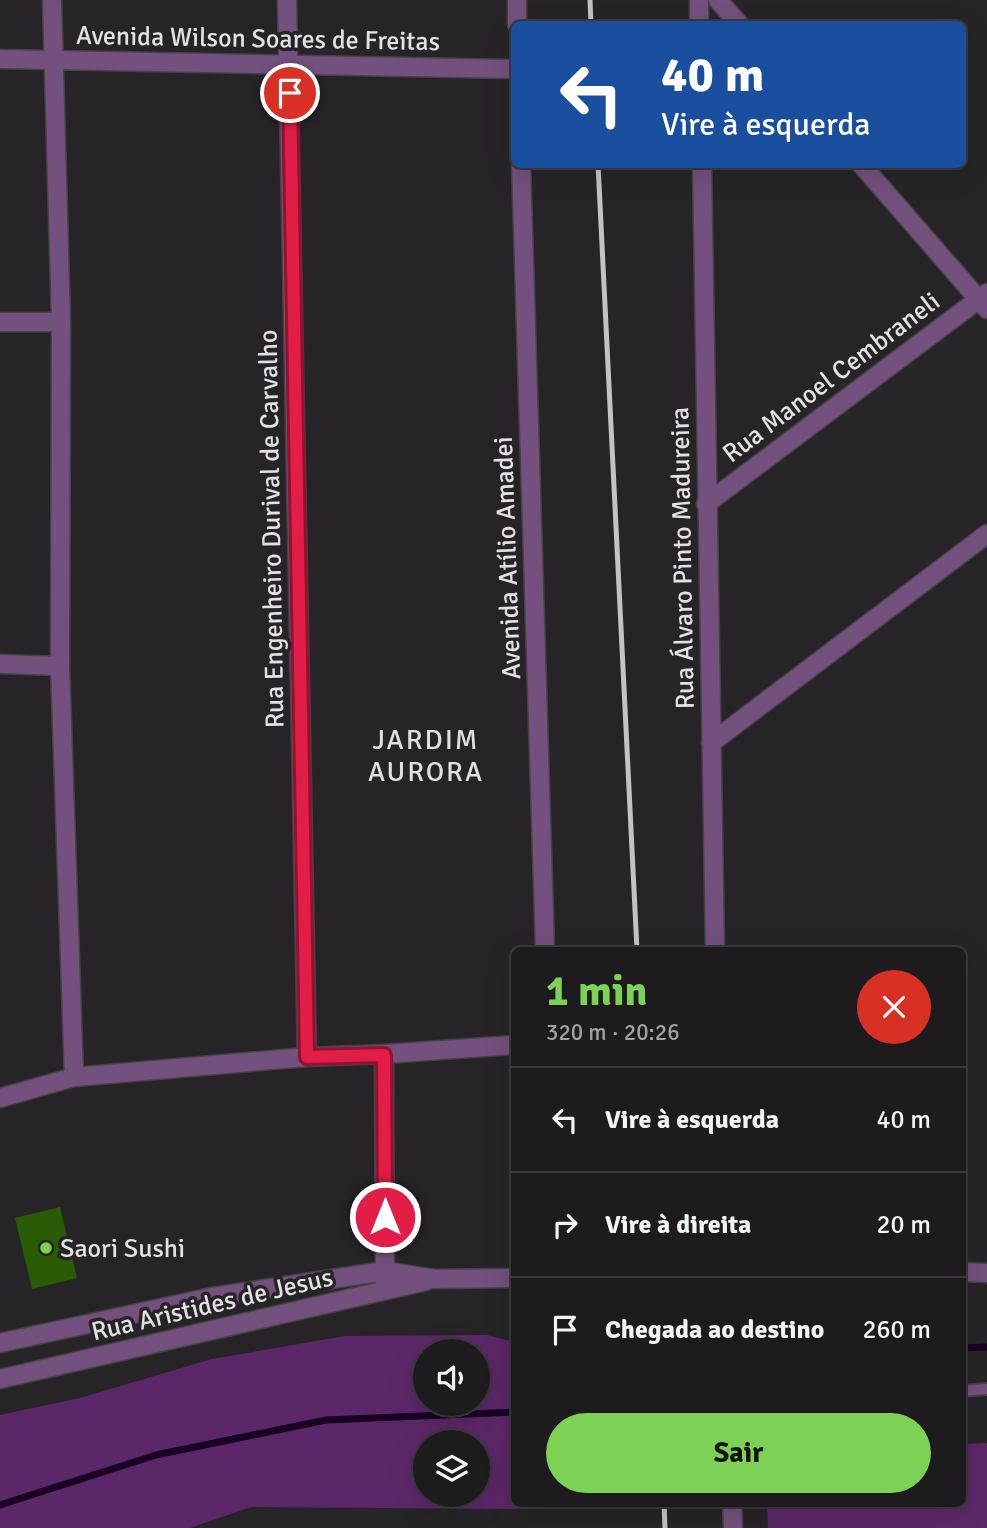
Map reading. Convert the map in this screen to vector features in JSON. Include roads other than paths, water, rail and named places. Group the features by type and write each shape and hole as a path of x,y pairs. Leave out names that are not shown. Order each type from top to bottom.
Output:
{"street":[{"path":"52,0 61,322 60,666 74,1077"},
{"name":"Rua Engenheiro Durival de Carvalho","path":"287,0 307,1057"},
{"path":"517,0 517,21"},
{"path":"699,0 699,21"},
{"path":"718,0 736,21"},
{"name":"Avenida Wilson Soares de Freitas","path":"0,59 511,69"},
{"name":"Avenida Atílio Amadei","path":"521,168 544,947"},
{"name":"Rua Álvaro Pinto Madureira","path":"702,168 715,947"},
{"path":"865,168 984,300"},
{"name":"Rua Manoel Cembraneli","path":"706,504 984,300"},
{"path":"0,322 61,322"},
{"path":"711,743 987,534"},
{"path":"0,664 60,666"},
{"path":"0,1098 74,1077 307,1057 384,1055 511,1045"},
{"path":"384,1055 386,1292"},
{"name":"Rua Aristides de Jesus","path":"0,1343 212,1297 385,1271 435,1279 511,1278"},
{"path":"966,1272 987,1273"},
{"name":"Rua Aristides de Jesus","path":"0,1379 435,1279"},
{"path":"732,1507 733,1528"}],"lane":[{"path":"966,1391 987,1389"}],"waterway":[{"path":"966,1348 987,1347"},
{"path":"0,1505 156,1455 326,1420 511,1412"}],"railway":[{"path":"590,0 591,21"},
{"path":"598,168 637,947"},
{"path":"664,1507 665,1528"}],"place":[{"name":"Saori Sushi","path":"46,1248"}],"district":[{"name":"JARDIM AURORA","path":"426,755"}]}
